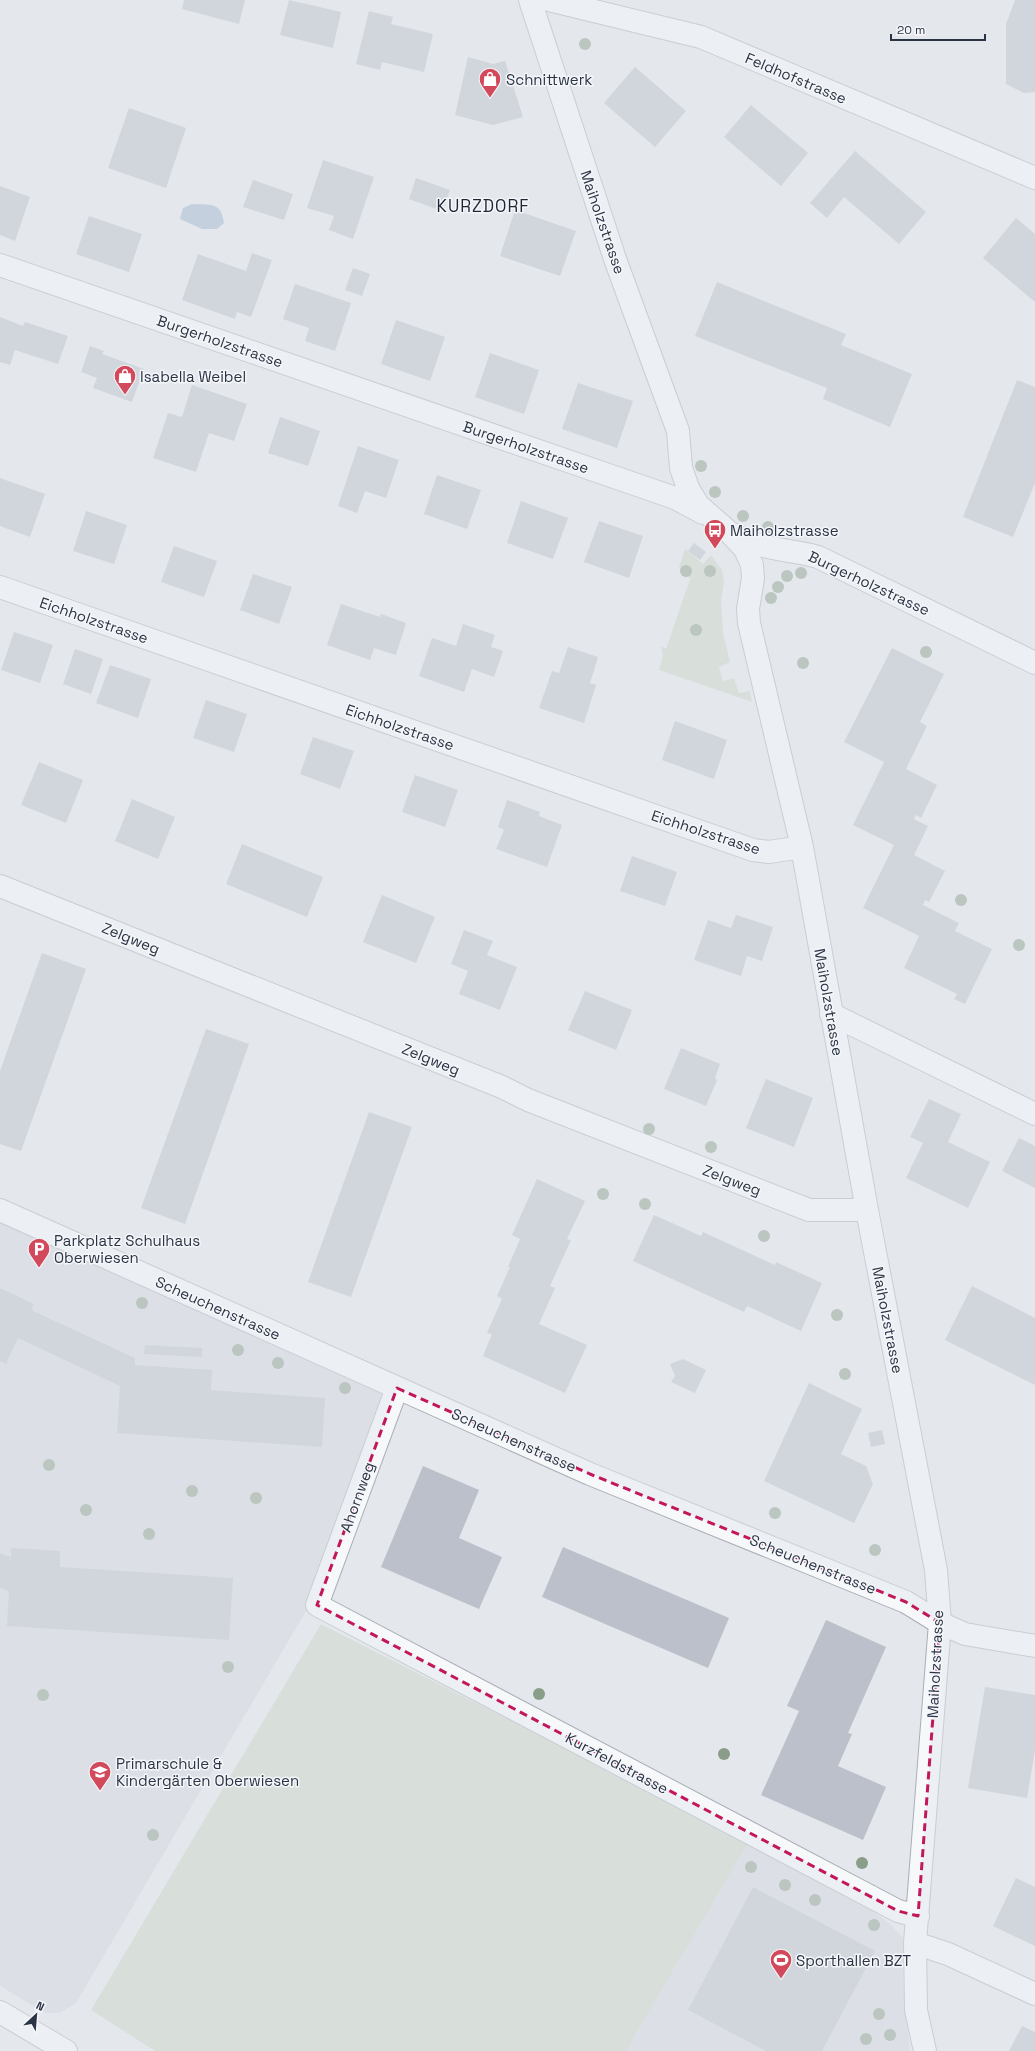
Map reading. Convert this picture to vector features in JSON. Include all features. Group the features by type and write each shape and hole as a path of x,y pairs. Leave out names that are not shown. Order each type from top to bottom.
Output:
{"street":[{"name":"Maiholzstrasse","path":"530,0 615,259 678,431 681,468 688,488 698,505 729,532 745,549 752,565 753,578 748,609 749,623 802,846 867,1210 936,1570 940,1623 915,1943 916,2010 925,2051"},
{"name":"Feldhofstrasse","path":"549,0 701,37 1035,178"},
{"name":"Burgerholzstrasse","path":"0,265 675,498 693,507 729,532 745,541 758,546 778,550 795,551 818,557 1035,663"},
{"name":"Eichholzstrasse","path":"0,587 753,850 769,852 802,846"},
{"name":"Zelgweg","path":"0,886 502,1087 528,1100 809,1210 867,1210"},
{"path":"832,1014 1035,1114"},
{"name":"Scheuchenstrasse","path":"0,1210 590,1474 906,1602 940,1623 965,1634 1035,1646"},
{"name":"Ahornweg","path":"318,1605 397,1388"},
{"name":"Kurzfeldstrasse","path":"318,1605 898,1911 918,1916"},
{"path":"915,1943 948,1954 1035,1994"},
{"path":"0,2012 66,2051"}],"highlighted area":[{"path":"397,1388 590,1474 906,1602 940,1623 918,1916 898,1911 317,1605"}],"shaded area":[{"name":"Primarschule & Kindergärten Oberwiesen","path":"0,1220 387,1394 313,1599 76,2003 59,2013 45,2013 0,1986"},
{"path":"749,1842 862,1903 889,1923 903,1938 903,1981 910,2051 626,2051"}],"green space":[{"path":"685,549 703,564 711,555 722,570 724,582 721,601 723,633 730,662 719,667 723,681 734,678 739,693 750,691 752,702 659,670 663,655 661,646 666,649 690,579 679,567"},
{"path":"321,1624 749,1842 626,2051 155,2051 91,2010"}],"water":[{"path":"192,204 214,206 223,216 224,223 217,229 202,229 180,219 183,208"}],"building":[{"path":"184,0 245,0 239,24 182,9"},
{"path":"289,0 341,12 333,48 280,35"},
{"path":"1015,0 1035,0 1035,92 1024,93 1006,84 1006,24"},
{"path":"369,11 393,17 391,24 433,34 424,72 382,62 380,70 356,64"},
{"path":"468,57 493,64 505,61 523,117 493,125 455,115"},
{"path":"635,67 686,111 655,147 604,103"},
{"path":"751,105 808,153 781,186 724,137"},
{"path":"129,108 186,128 166,188 108,168"},
{"path":"855,151 926,212 899,244 844,197 827,218 810,203"},
{"path":"323,160 374,177 353,239 329,230 334,216 307,208"},
{"path":"416,178 450,190 442,211 409,199"},
{"path":"253,180 293,194 284,220 243,207"},
{"path":"0,186 30,197 15,241 0,235"},
{"path":"515,210 576,231 560,276 500,256"},
{"path":"89,216 142,234 129,272 76,254"},
{"path":"1016,218 1035,234 1035,302 983,258"},
{"path":"252,253 272,260 251,317 237,312 235,319 182,300 198,254 246,271"},
{"path":"353,268 370,274 362,296 345,290"},
{"path":"717,282 846,334 841,345 912,374 890,427 823,399 827,388 695,336"},
{"path":"295,284 351,303 335,351 305,341 309,328 283,319"},
{"path":"0,317 23,326 25,322 68,336 58,364 15,350 10,365 0,362"},
{"path":"396,320 445,337 430,381 381,364"},
{"path":"90,346 104,351 102,354 144,369 132,402 93,388 97,378 81,372"},
{"path":"490,353 539,370 524,414 475,397"},
{"path":"1017,380 1035,387 1035,483 1013,537 963,517"},
{"path":"578,383 633,401 617,448 562,429"},
{"path":"192,385 247,404 234,441 209,433 196,472 153,458 168,413 182,417"},
{"path":"280,417 320,431 308,466 268,453"},
{"path":"358,446 399,460 386,498 365,491 357,513 338,506"},
{"path":"437,475 481,490 467,529 424,514"},
{"path":"0,478 45,494 30,537 0,526"},
{"path":"521,501 568,518 553,559 507,543"},
{"path":"86,511 127,525 114,564 73,551"},
{"path":"599,521 643,536 629,578 584,562"},
{"path":"694,543 706,552 700,560 688,551"},
{"path":"174,546 217,561 204,597 161,582"},
{"path":"253,574 292,587 279,624 240,610"},
{"path":"341,604 380,617 381,614 406,623 396,655 374,648 370,660 327,645"},
{"path":"463,624 495,635 491,647 503,651 494,677 472,669 464,692 419,676 432,638 456,646"},
{"path":"14,632 53,645 40,683 1,670"},
{"path":"568,647 598,657 590,683 596,685 584,723 539,708 552,671 559,673"},
{"path":"892,648 944,674 920,722 927,726 906,769 937,785 921,818 916,815 914,819 928,826 914,855 945,871 929,902 925,900 923,905 959,923 955,931 992,949 965,1004 954,999 957,994 904,968 919,936 863,908 894,845 853,825 884,762 844,742"},
{"path":"75,649 103,659 91,694 63,684"},
{"path":"110,665 151,679 138,718 96,703"},
{"path":"206,700 247,714 234,752 193,738"},
{"path":"675,721 727,740 714,779 662,760"},
{"path":"313,737 354,751 340,789 300,774"},
{"path":"39,762 83,780 66,823 21,805"},
{"path":"415,775 458,790 445,827 402,812"},
{"path":"132,799 175,817 158,859 115,841"},
{"path":"507,800 540,812 539,816 562,825 547,867 496,849 504,830 498,827"},
{"path":"242,844 323,877 307,917 226,884"},
{"path":"632,856 677,872 665,906 620,891"},
{"path":"382,895 435,917 416,963 363,942"},
{"path":"736,915 773,927 762,961 747,956 741,976 694,960 708,920 731,928"},
{"path":"464,930 493,941 487,955 517,967 500,1010 459,994 468,971 451,964"},
{"path":"42,953 86,969 21,1151 0,1144 0,1071"},
{"path":"585,991 632,1010 616,1050 568,1030"},
{"path":"206,1029 249,1044 185,1224 141,1208"},
{"path":"681,1048 720,1064 715,1078 717,1080 706,1106 664,1089"},
{"path":"766,1079 813,1098 794,1147 746,1128"},
{"path":"929,1099 961,1114 948,1142 990,1162 968,1208 906,1178 923,1143 910,1137"},
{"path":"369,1112 412,1127 351,1297 308,1282"},
{"path":"1019,1138 1035,1146 1035,1188 1002,1171"},
{"path":"537,1179 585,1201 567,1239 571,1240 550,1286 555,1288 539,1324 587,1345 565,1393 483,1356 492,1334 487,1333 502,1299 497,1296 510,1267 508,1267 520,1239 512,1235"},
{"path":"654,1215 701,1236 703,1232 775,1265 776,1262 822,1283 801,1331 747,1306 744,1312 633,1261"},
{"path":"972,1286 1035,1318 1035,1385 945,1340"},
{"path":"0,1288 34,1304 31,1310 135,1358 135,1365 212,1370 211,1390 325,1398 322,1447 117,1433 120,1386 18,1338 6,1364 0,1361"},
{"path":"145,1345 202,1348 202,1357 144,1354"},
{"path":"683,1359 706,1370 695,1393 671,1382 675,1376 670,1364"},
{"path":"809,1383 862,1409 841,1454 866,1466 873,1484 854,1523 764,1481"},
{"path":"882,1430 885,1444 871,1447 868,1433"},
{"path":"423,1466 479,1490 459,1538 502,1557 479,1609 381,1567"},
{"path":"563,1547 729,1618 708,1668 542,1597"},
{"path":"11,1548 60,1551 60,1567 233,1578 229,1640 7,1626 9,1591 0,1588 0,1553 11,1557"},
{"path":"826,1620 886,1647 848,1733 852,1734 838,1766 886,1787 863,1840 761,1795 799,1711 787,1706"},
{"path":"985,1687 1035,1695 1035,1750 1027,1798 968,1788"},
{"path":"1016,1878 1035,1887 1035,1946 993,1926"},
{"name":"Sporthallen BZT","path":"753,1887 875,1951 822,2051 766,2051 688,2010"},
{"path":"1022,2026 1035,2032 1035,2051 1009,2051"}],"place":[{"name":"Schnittwerk","path":"490,98"},
{"name":"Isabella Weibel","path":"125,396"},
{"name":"Maiholzstrasse","path":"715,550"},
{"name":"Parkplatz Schulhaus Oberwiesen","path":"39,1268"},
{"name":"Primarschule & Kindergärten Oberwiesen","path":"100,1792"},
{"name":"Sporthallen BZT","path":"781,1980"}],"district":[{"name":"KURZDORF","path":"483,206"}]}
